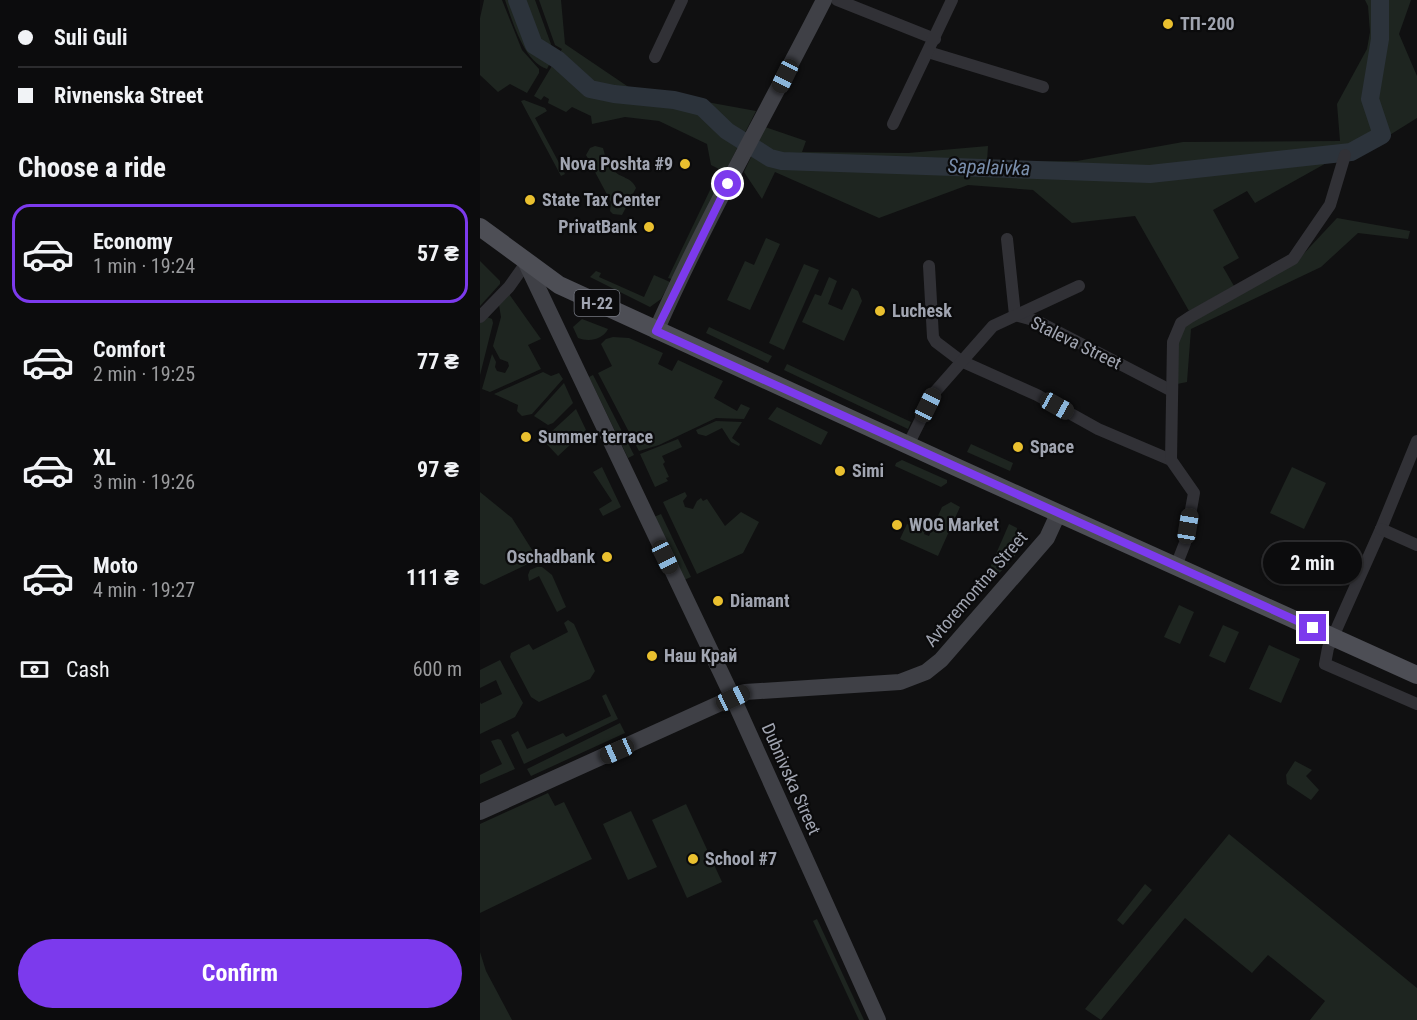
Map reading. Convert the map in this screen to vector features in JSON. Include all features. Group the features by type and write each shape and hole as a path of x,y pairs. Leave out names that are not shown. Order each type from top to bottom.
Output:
{"main road":[{"path":"656,331 738,164 824,0"},
{"name":"Н-22","path":"480,227 559,285 1058,514 1417,675"},
{"name":"Dubnivska Street","path":"534,268 733,698 878,1020"},
{"name":"Avtoremontna Street","path":"480,812 745,692 900,682 926,672 941,660 1047,538 1058,514"}],"street":[{"path":"655,57 682,0"},
{"path":"837,0 935,39"},
{"path":"893,124 952,0"},
{"path":"928,52 1043,87"},
{"path":"1172,460 1173,342 1181,323 1293,259 1330,205 1345,155"},
{"name":"Staleva Street","path":"1007,239 1015,315 1037,321 1172,391"},
{"path":"929,266 933,337 936,342 961,361 1037,395 1098,429 1172,460 1194,493 1185,543 1176,566"},
{"path":"480,317 509,287 534,268"},
{"path":"908,445 934,393 993,326 1079,286"},
{"path":"1417,441 1381,529 1340,640 1328,648 1325,664 1417,704"},
{"path":"1381,529 1417,545"}],"shaded area":[{"path":"484,0 502,0 522,50 539,69 527,93 510,84 498,92 480,75 480,18"},
{"path":"505,0 514,0 534,50 552,59 547,69 539,65 525,49"},
{"path":"514,0 520,0 536,37 555,54 552,59 534,51"},
{"path":"520,0 535,0 552,47 556,51 555,54 536,37"},
{"path":"539,0 561,0 565,44 630,88 756,111 725,172 711,165 707,144 659,121 625,117 592,124 591,116 572,107 566,112 548,103 549,99 544,96 541,100 534,96 562,49 555,45"},
{"path":"1365,0 1411,0 1399,34 1417,76 1417,118 1348,161 1330,161 1255,203 1247,191 1213,210 1239,258 1223,267 1234,286 1189,311 1135,216 1072,223 1033,190 968,185 879,218 775,172 762,199 744,172 765,127 806,141 802,152 908,153 988,146 987,162 1077,161 1183,142 1340,141 1337,104 1367,49 1370,32 1368,6"},
{"path":"521,101 545,108 547,111 535,118 565,174 561,176"},
{"path":"595,146 603,148 611,168 632,182 636,188 622,215 613,214 610,211 611,202 586,155 590,148"},
{"path":"712,186 716,186 717,189 672,279 668,278"},
{"path":"1337,218 1410,231 1408,239 1358,233 1321,267 1191,329 1187,382 1177,384 1177,342 1185,326 1296,262"},
{"path":"766,238 780,244 750,310 727,300 745,261 754,265"},
{"path":"480,261 500,281 500,284 480,306"},
{"path":"804,264 819,270 784,350 769,343"},
{"path":"596,271 601,273 599,277 644,297 654,275 670,282 661,299 650,307 590,277"},
{"path":"829,277 837,281 828,304 842,310 852,288 858,291 862,301 844,341 802,322 815,294 821,296"},
{"path":"509,294 541,339 528,345 541,369 490,392 482,389 492,354 497,371 505,373 509,366 508,362 500,359 493,346 501,317 499,305"},
{"path":"487,317 492,319 493,323 480,375 480,323"},
{"path":"582,319 608,329 602,336 595,339 578,338 573,327"},
{"path":"709,327 772,356 768,363 706,333"},
{"path":"613,337 629,338 663,353 658,364 672,371 678,360 723,381 714,398 737,411 741,404 750,408 744,419 716,418 659,445 639,451 598,373 612,366 601,344"},
{"path":"787,364 911,422 908,429 784,370"},
{"path":"543,372 551,376 559,373 563,379 532,414 522,416 517,411 518,405 494,394"},
{"path":"593,375 634,455 628,458 589,377"},
{"path":"564,383 573,403 553,423 548,425 534,416"},
{"path":"777,407 828,432 821,445 768,419"},
{"path":"576,409 586,430 558,456 542,439 547,431 550,433"},
{"path":"716,421 742,422 732,438 740,444 739,446 731,442 722,428 706,436 698,434 696,430"},
{"path":"678,439 682,447 662,456 669,477 666,478 668,481 655,487 640,454"},
{"path":"971,444 1013,463 1010,471 967,452"},
{"path":"902,460 947,480 947,483 941,487 895,466"},
{"path":"602,467 621,507 603,516 599,509 612,501 593,472"},
{"path":"1292,467 1326,483 1304,529 1270,513"},
{"path":"480,492 512,518 534,553 532,562 484,585 480,583"},
{"path":"685,492 687,496 683,501 685,507 693,509 701,498 703,501 707,499 725,526 741,512 759,522 743,553 697,574 663,502"},
{"path":"951,502 960,507 938,556 900,539 907,524 925,531 924,534 929,536 942,507"},
{"path":"661,514 691,577 684,580 654,517"},
{"path":"1009,524 1017,528 1015,556 993,580 986,577"},
{"path":"542,567 552,575 566,607 557,612 539,576 529,581 530,570"},
{"path":"1179,605 1194,612 1180,644 1164,637"},
{"path":"568,620 574,624 595,671 590,679 539,702 531,697 510,657 511,653 529,644 533,650 568,632 564,623"},
{"path":"1223,625 1239,632 1225,663 1209,656"},
{"path":"1269,645 1300,659 1281,703 1249,689"},
{"path":"500,660 523,703 515,717 480,734 480,702 481,704 502,694 496,680 480,688 480,670"},
{"path":"606,694 618,719 524,764 511,735 518,731 527,749 563,733 566,737 611,716 602,696"},
{"path":"620,723 625,733 531,776 527,769"},
{"path":"501,740 515,769 480,784 480,775 502,764 491,741"},
{"path":"1295,761 1312,770 1306,776 1319,790 1311,800 1287,784 1286,775"},
{"path":"548,793 555,806 564,802 592,859 480,913 480,824"},
{"path":"686,804 722,882 687,898 652,820"},
{"path":"631,811 657,867 628,880 603,824"},
{"path":"1229,834 1417,988 1417,1020 1310,1020 1325,1001 1268,955 1252,973 1185,918 1101,1020 1085,1009"},
{"path":"1145,884 1152,890 1123,925 1117,920"},
{"path":"817,919 864,1020 859,1020 813,921"},
{"path":"480,952 486,971 512,1020 480,1020"}],"waterway":[{"name":"Sapalaivka","path":"517,0 534,45 558,60 590,89 614,94 674,100 702,107 727,131 770,158 782,161 1150,174 1351,152 1382,135 1370,99 1380,39 1380,0"}],"place":[{"name":"ТП-200","path":"1168,24"},
{"name":"Nova Poshta #9","path":"685,164"},
{"name":"State Tax Center","path":"530,200"},
{"name":"PrivatBank","path":"649,227"},
{"name":"Luchesk","path":"880,311"},
{"name":"Summer terrace","path":"526,437"},
{"name":"Space","path":"1018,447"},
{"name":"Simi","path":"840,471"},
{"name":"WOG Market","path":"897,525"},
{"name":"Oschadbank","path":"607,557"},
{"name":"Diamant","path":"718,601"},
{"name":"Наш Край","path":"652,656"},
{"name":"School #7","path":"693,859"}],"route":[{"path":"728,184 656,331 1313,628"}]}
